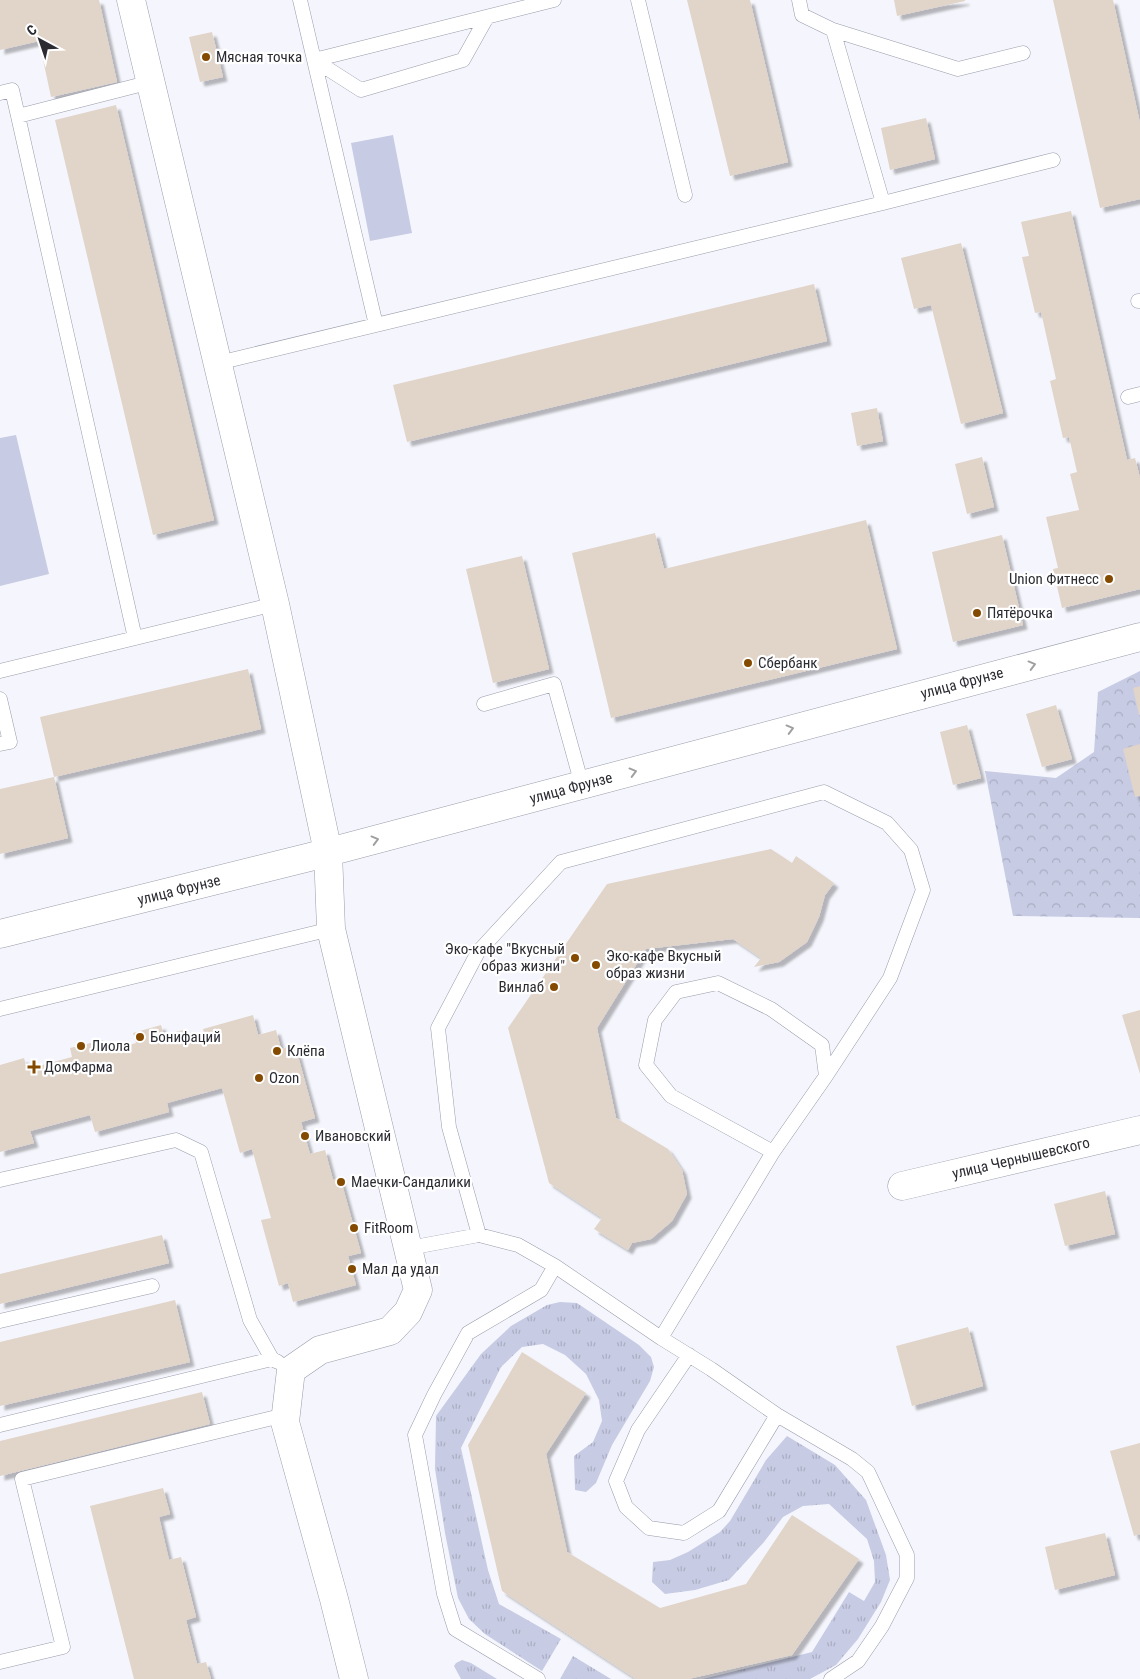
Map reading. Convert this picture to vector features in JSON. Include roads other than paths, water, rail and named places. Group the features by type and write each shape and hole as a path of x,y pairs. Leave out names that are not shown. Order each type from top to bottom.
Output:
{"street":[{"path":"131,0 275,604 328,852 331,928 418,1290 408,1312 390,1331 320,1350 282,1364 285,1422 334,1598 354,1679"},
{"name":"улица Фрунзе","path":"0,934 328,852 1140,637"},
{"name":"улица Чернышевского","path":"902,1186 1140,1130"}],"lane":[{"path":"300,0 376,324"},
{"path":"314,60 554,0"},
{"path":"638,0 685,194"},
{"path":"798,0 802,15 833,30 958,69 1023,53"},
{"path":"314,60 360,90 463,60 487,17"},
{"path":"833,30 883,203"},
{"path":"18,116 151,82"},
{"path":"0,93 12,90 135,638"},
{"path":"218,363 1054,160"},
{"path":"0,672 275,604"},
{"path":"484,704 554,684 582,785"},
{"path":"0,699 10,742 0,744"},
{"path":"479,1236 449,1127 438,1028 478,952 561,862 824,792 887,824 910,850 923,890 890,978 826,1076 773,1152 661,1338"},
{"path":"0,1009 331,928"},
{"path":"773,1152 671,1096 646,1065 654,1020 676,992 718,983 771,1009 822,1045 826,1076"},
{"path":"0,1180 176,1140 200,1152 250,1320 282,1364 0,1425"},
{"path":"408,1248 479,1236 518,1245 555,1266 777,1415 852,1459 868,1472 907,1556 907,1578 882,1626 858,1661 831,1679"},
{"path":"538,1679 455,1630 444,1594 415,1435 434,1394 468,1333 541,1290 555,1266"},
{"path":"0,1321 152,1286"},
{"path":"689,1355 638,1430 616,1480 626,1507 649,1528 684,1533 719,1511 777,1415"},
{"path":"0,1662 63,1647 22,1479 285,1415"}],"place":[{"name":"Мясная точка","path":"206,57"},
{"name":"Union Фитнесс","path":"1109,579"},
{"name":"Пятёрочка","path":"977,613"},
{"name":"Сбербанк","path":"748,663"},
{"name":"Эко-кафе \"Вкусный образ жизни\"","path":"575,958"},
{"name":"Эко-кафе Вкусный образ жизни","path":"596,965"},
{"name":"Винлаб","path":"554,987"},
{"name":"Бонифаций","path":"140,1037"},
{"name":"Лиола","path":"81,1046"},
{"name":"Клёпа","path":"277,1051"},
{"name":"ДомФарма","path":"34,1067"},
{"name":"Ozon","path":"259,1078"},
{"name":"Ивановский","path":"305,1136"},
{"name":"Маечки-Сандалики","path":"341,1182"},
{"name":"FitRoom","path":"354,1228"},
{"name":"Мал да удал","path":"352,1269"}]}
